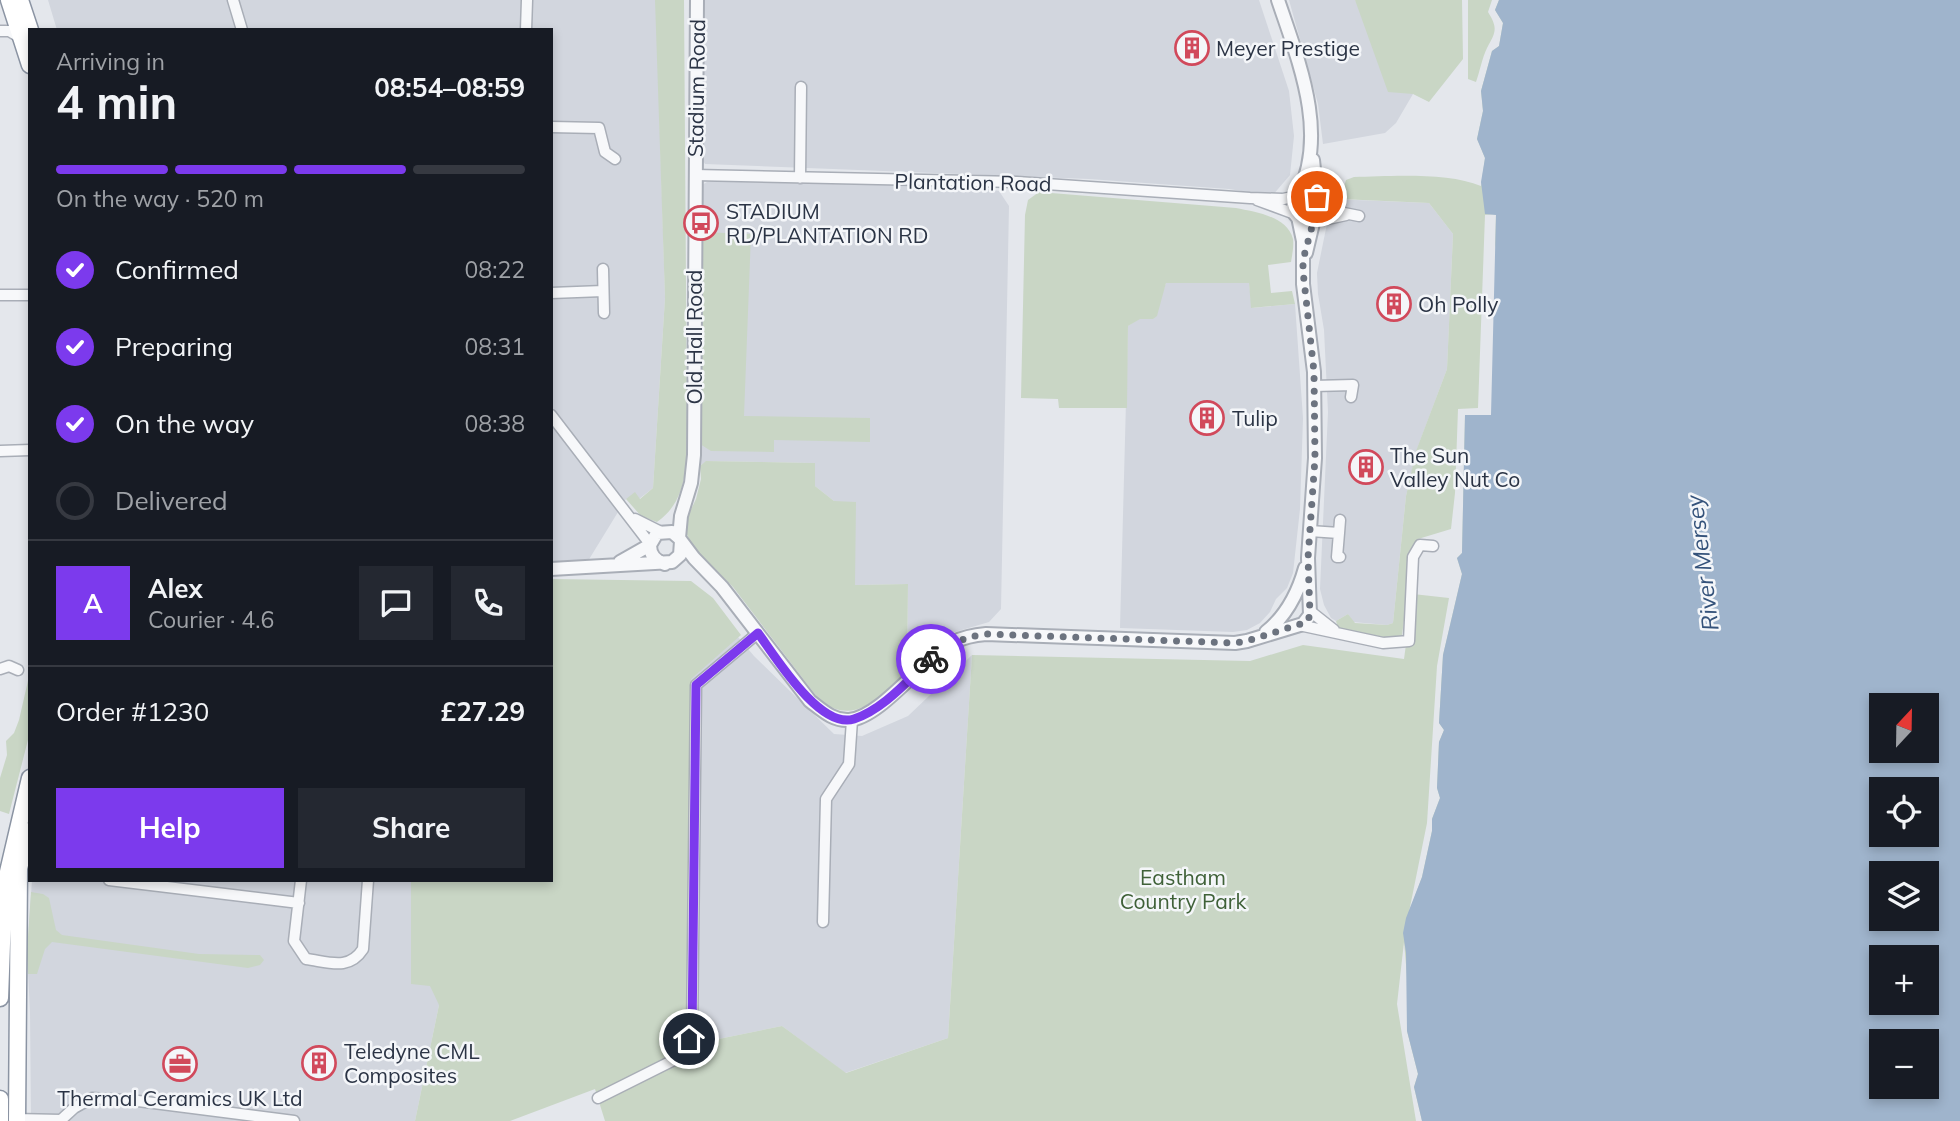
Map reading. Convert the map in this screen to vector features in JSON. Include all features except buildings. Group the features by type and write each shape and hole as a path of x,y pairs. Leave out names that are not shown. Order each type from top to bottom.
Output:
{"highway":[{"path":"10,6 26,34"},
{"path":"0,998 1,889 28,786"},
{"path":"8,1120 19,869 28,838"},
{"path":"1,889 19,869"},
{"path":"0,1099 8,1120"}],"street":[{"path":"233,0 241,28"},
{"path":"526,28 527,0"},
{"name":"Stadium Road","path":"695,175 697,0"},
{"path":"1278,0 1306,95 1317,197 1321,206 1303,260"},
{"path":"0,30 26,34"},
{"path":"800,178 801,88"},
{"path":"553,127 599,128 604,152 615,159"},
{"path":"629,514 648,527 671,532 680,538 722,587 810,701 827,715 852,720 878,707 940,651 968,637 996,634 1235,643 1307,622 1310,610 1308,558 1315,458 1314,386 1303,284 1302,233 1293,204 1307,173 1311,145"},
{"name":"Plantation Road","path":"695,175 1017,182 1250,198 1283,199 1298,196"},
{"name":"Old Hall Road","path":"680,538 680,523 691,483 694,455 695,175"},
{"path":"1296,215 1306,221 1355,215 1310,193 1298,196"},
{"name":"Plantation Road","path":"1250,198 1296,215"},
{"path":"603,269 604,313"},
{"path":"553,293 603,291"},
{"path":"0,295 28,295"},
{"path":"1314,386 1353,385 1351,397"},
{"path":"553,418 650,544"},
{"path":"0,451 28,450"},
{"name":"Old Hall Road","path":"662,532 686,499"},
{"path":"1340,520 1337,557 1340,557"},
{"path":"1310,531 1339,533"},
{"path":"662,532 654,536 650,550 655,559 666,564 680,555 680,538"},
{"path":"610,566 630,558 650,544"},
{"path":"1288,607 1288,620 1299,625 1383,643 1409,641 1413,557 1420,544 1433,546"},
{"path":"1254,639 1276,623 1288,607 1298,589 1308,558"},
{"path":"553,569 666,564 693,567 709,573"},
{"path":"1288,607 1299,601 1306,604 1340,634"},
{"path":"598,1098 676,1059 692,1036 696,685 758,633"},
{"path":"823,922 826,799 849,764 852,720"},
{"path":"125,882 299,902"},
{"path":"301,882 295,941 306,959 342,964 357,958 363,949 368,882"},
{"path":"1,889 18,906"},
{"path":"8,1120 61,1120 74,1108 92,1098 138,1101 294,1121"}],"shaded area":[{"path":"48,0 656,0 665,298 653,488 639,499 626,499 588,561 553,561 553,28 56,28"},
{"path":"702,0 1259,0 1289,91 1294,136 1290,175 1272,196 1229,189 1089,179 705,164 702,159"},
{"path":"1289,0 1355,0 1413,94 1396,123 1385,133 1323,144 1318,104"},
{"path":"716,181 979,187 999,191 1009,206 1001,609 989,622 945,635 907,671 908,584 855,585 834,501 815,486 815,463 707,461 700,466 702,185"},
{"path":"1332,199 1429,203 1453,234 1447,369 1417,449 1406,496 1393,623 1387,625 1353,622 1348,614 1336,621 1331,618 1324,605 1320,589 1328,412 1324,330 1317,273"},
{"path":"1166,283 1249,283 1252,308 1295,304 1303,418 1300,509 1293,573 1287,588 1276,599 1270,612 1260,623 1247,630 1233,632 1120,628 1128,326 1140,318 1153,319"},
{"path":"696,587 754,656 834,734 862,736 908,716 972,655 948,1038 845,1073 782,1026 694,1044 656,1013 439,1005 415,1121 31,1121 27,952 32,882 553,882 553,876"}],"green space":[{"path":"655,0 684,0 687,425 686,465 681,490 668,513 657,522 641,516 626,499 635,492 640,499 653,488 665,298"},
{"path":"1355,0 1462,0 1463,59 1429,102 1413,94 1388,92"},
{"path":"1468,0 1492,0 1488,12 1493,22 1494,34 1485,52 1476,82 1468,79"},
{"path":"1499,0 1561,0 1495,248 1496,214 1485,215 1478,408 1458,409 1451,529 1418,539 1401,641 1368,638 1339,631 1336,621 1348,614 1355,623 1393,623 1406,496 1416,451 1447,369 1453,234 1429,203 1340,199 1346,180 1354,177 1436,177 1481,186 1485,158 1477,139 1483,111 1481,91 1492,51 1499,46 1503,23 1495,10"},
{"path":"1039,192 1236,208 1269,216 1284,225 1293,239 1291,262 1268,265 1271,293 1292,291 1295,304 1251,308 1249,283 1166,283 1157,316 1153,319 1140,319 1128,326 1127,408 1059,408 1058,399 1021,398 1025,215 1028,200"},
{"path":"701,232 751,234 744,416 870,418 870,442 774,440 774,452 711,451 700,444"},
{"name":"Eastham Country Park","path":"1465,415 1491,416 1422,1121 1414,1087 1418,1074 1407,1031 1404,942 1397,1004 1416,1121 605,1121 595,1089 510,1121 415,1121 439,1005 430,986 411,984 411,882 553,882 553,579 691,581 713,598 741,635 691,679 689,1040 694,1044 782,1026 846,1073 948,1038 972,655 1250,661 1303,645 1404,659 1413,594 1449,598 1437,666 1427,823 1409,912 1422,877 1432,819 1440,798 1437,788 1439,742 1444,730 1439,723 1443,655 1462,574 1457,558 1462,553"},
{"path":"706,461 815,463 815,486 834,501 856,502 855,585 908,584 907,671 868,705 846,711 820,701 733,587 692,547 686,532 686,520 696,499 701,479 700,466"},
{"path":"28,681 28,740 9,814 0,811 0,778 7,755 6,741 14,733"},
{"path":"31,892 49,898 56,930 62,935 199,954 260,955 264,960 260,965 248,968 52,942 45,949 37,974 28,974"}],"water":[{"name":"River Mersey","path":"1499,0 1960,0 1960,1121 1422,1121 1414,1087 1418,1074 1407,1031 1406,953 1403,933 1422,877 1432,819 1440,798 1437,788 1439,742 1444,730 1439,723 1443,655 1462,574 1457,558 1462,553 1465,415 1491,415 1496,215 1485,214 1481,182 1485,158 1477,139 1483,111 1481,91 1492,51 1499,46 1503,23 1495,10"}],"way so far":[{"path":"931,659 953,643 986,634 1235,643 1307,622 1310,615 1308,558 1315,458 1314,372 1303,284 1303,260 1314,219 1320,211 1317,197"}],"place":[{"name":"Meyer Prestige","path":"1192,48"},
{"name":"STADIUM RD/PLANTATION RD","path":"701,223"},
{"name":"Oh Polly","path":"1394,304"},
{"name":"Tulip","path":"1207,418"},
{"name":"The Sun Valley Nut Co","path":"1366,467"},
{"name":"Teledyne CML Composites","path":"319,1063"},
{"name":"Thermal Ceramics UK Ltd","path":"180,1064"}],"route":[{"path":"689,1039 692,1036 696,685 758,633 810,701 827,715 852,720 878,707 931,659"}]}
